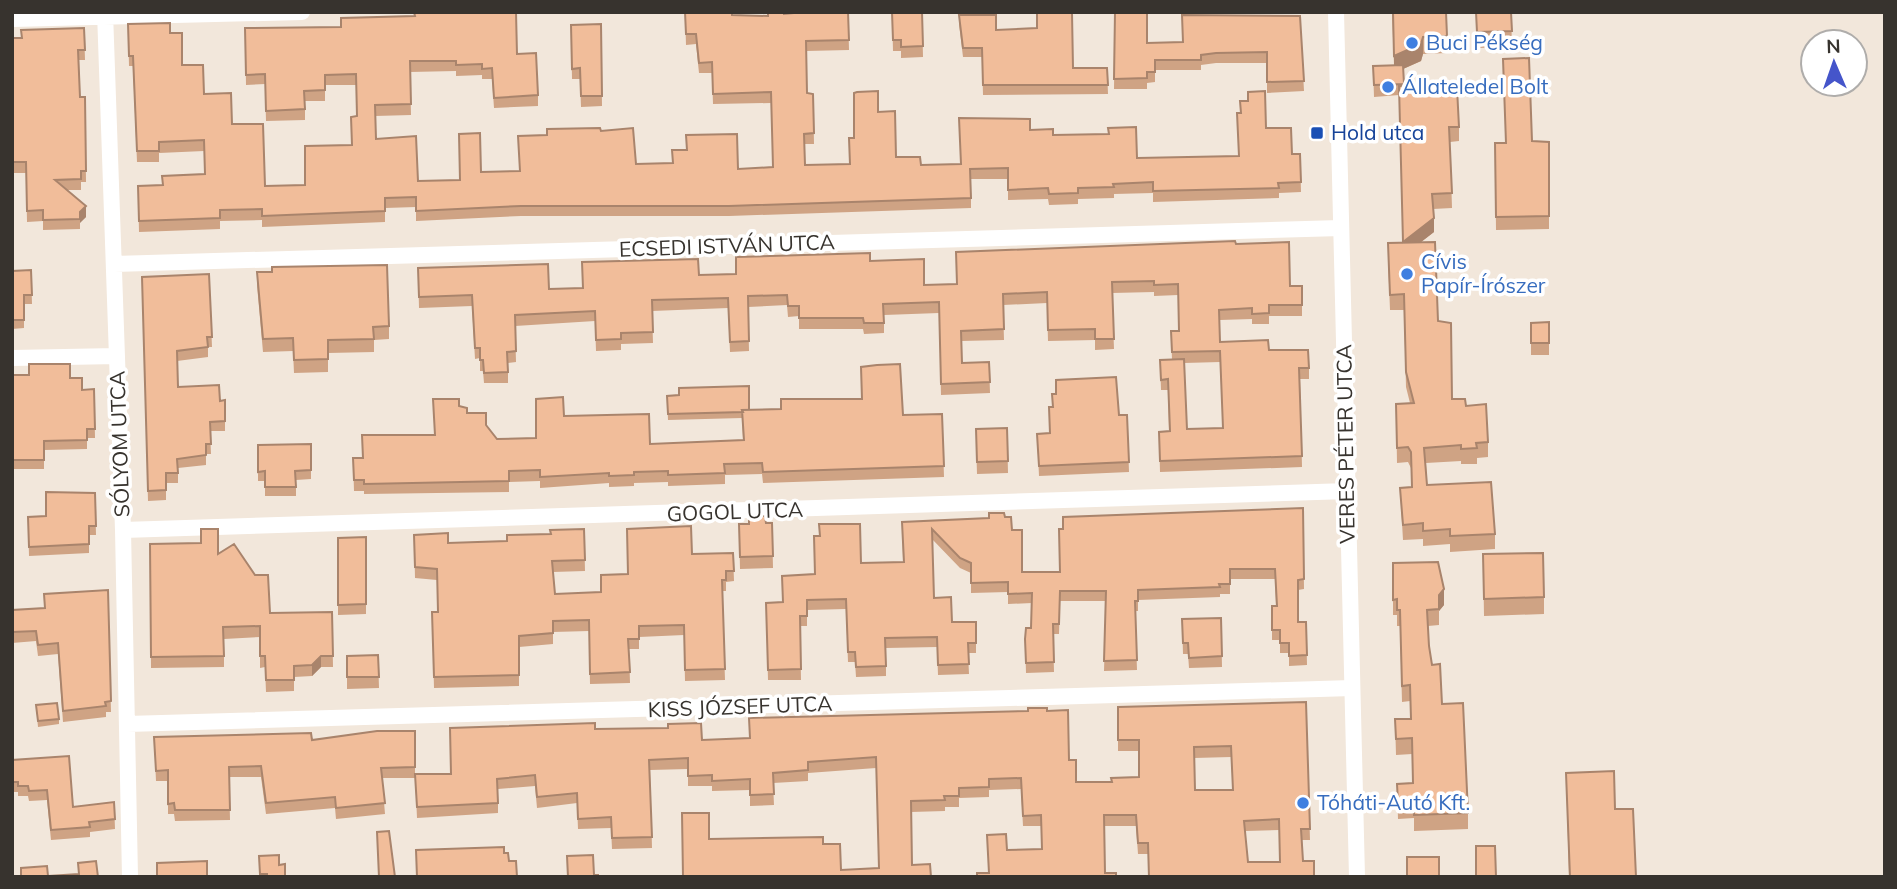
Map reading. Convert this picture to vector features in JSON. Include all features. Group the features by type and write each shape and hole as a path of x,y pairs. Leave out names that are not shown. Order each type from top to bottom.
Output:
{"street":[{"path":"12,19 302,12"},
{"name":"VERES PÉTER UTCA","path":"1336,12 1357,877"},
{"name":"SÓLYOM UTCA","path":"106,15 123,530 130,877"},
{"name":"ECSEDI ISTVÁN UTCA","path":"114,264 1341,228"},
{"path":"12,358 117,356"},
{"name":"GOGOL UTCA","path":"123,530 1348,491"},
{"name":"KISS JÓZSEF UTCA","path":"127,724 1352,688"}],"building":[{"path":"414,12 516,12 517,54 536,53 538,95 494,98 492,68 482,69 482,64 410,61 411,104 375,105 376,139 416,136 418,181 460,180 459,134 480,133 481,172 520,171 518,136 547,135 547,129 600,128 601,131 633,128 636,164 673,163 672,150 687,150 686,135 737,134 738,169 773,167 771,92 713,94 712,62 699,63 696,34 686,34 685,12 732,12 732,15 768,16 768,12 848,12 849,40 806,41 807,93 813,94 814,133 804,134 805,165 850,164 849,138 854,138 854,93 857,92 878,91 878,112 895,111 896,157 920,157 921,165 961,164 959,118 1030,119 1030,130 1053,129 1053,135 1109,134 1108,128 1136,127 1137,158 1239,156 1237,113 1241,113 1240,101 1248,101 1248,92 1265,91 1266,128 1291,128 1292,154 1300,154 1301,182 1278,183 1279,188 1153,191 1153,182 1078,188 1078,193 1049,194 1048,188 1008,190 1008,168 970,169 971,198 729,206 521,206 416,211 416,197 385,198 385,211 262,216 262,209 220,210 220,218 139,221 138,186 163,185 162,176 205,174 204,140 159,142 159,151 137,151 133,56 129,56 128,24 170,23 170,33 182,33 182,65 203,65 204,94 231,93 232,124 263,124 265,186 305,185 305,146 352,145 351,117 357,116 356,74 325,75 325,90 304,91 305,109 266,111 265,74 246,75 245,28 341,27 341,18 415,16"},
{"path":"892,12 922,12 923,46 901,47 901,40 893,40"},
{"path":"1115,12 1147,12 1147,43 1183,42 1182,15 1300,16 1304,81 1267,82 1267,52 1216,53 1201,55 1201,60 1155,60 1155,72 1147,72 1147,78 1114,79"},
{"path":"1393,12 1446,12 1447,36 1423,37 1421,44 1394,56"},
{"path":"1476,12 1511,12 1512,31 1477,32"},
{"path":"1037,13 1072,13 1073,68 1107,68 1108,85 983,85 982,48 963,48 959,15 996,15 996,30 1037,28"},
{"path":"601,24 602,96 581,96 580,68 572,69 571,25"},
{"path":"84,28 85,50 78,50 80,97 85,97 86,171 81,171 81,179 55,180 86,206 80,212 80,219 43,220 43,210 27,211 26,162 12,162 12,38 22,38 21,30"},
{"path":"1529,58 1532,141 1549,142 1549,216 1496,217 1495,143 1506,143 1503,59"},
{"path":"1403,65 1404,84 1374,85 1373,66"},
{"path":"1399,86 1457,88 1459,127 1449,127 1452,193 1432,194 1434,218 1403,242"},
{"path":"1235,241 1236,244 1289,242 1290,286 1302,286 1302,305 1269,305 1269,313 1252,314 1252,308 1219,310 1220,342 1268,340 1269,350 1308,350 1309,368 1299,368 1302,456 1160,461 1159,432 1170,431 1168,379 1161,380 1160,360 1184,359 1187,429 1223,428 1220,351 1172,352 1171,331 1179,331 1178,284 1154,285 1154,281 1112,282 1114,339 1095,339 1095,329 1048,330 1047,292 1003,294 1004,329 961,331 962,363 989,362 990,382 941,384 939,302 883,304 884,323 864,323 863,318 799,318 799,306 788,306 787,295 748,296 749,341 730,342 728,298 652,300 653,332 621,333 621,339 596,340 595,311 515,315 516,351 507,352 508,372 484,373 480,348 475,348 472,295 419,297 418,268 548,264 549,289 583,288 582,262 698,259 699,275 736,274 736,257 870,253 870,261 924,259 924,285 957,284 956,252"},
{"path":"1435,242 1438,321 1451,323 1452,399 1465,399 1466,406 1486,404 1488,442 1476,443 1477,448 1461,449 1461,445 1424,448 1427,485 1491,482 1495,534 1450,536 1450,529 1423,531 1423,523 1403,525 1400,488 1412,487 1411,452 1408,447 1397,448 1396,404 1414,403 1406,372 1404,294 1390,295 1388,243"},
{"path":"387,265 389,326 373,327 374,339 328,340 328,359 294,360 293,338 263,339 257,272 272,272 272,267"},
{"path":"31,270 32,295 24,295 24,320 12,320 12,271"},
{"path":"209,274 212,337 207,337 208,347 177,351 178,387 219,385 220,401 225,400 225,421 210,422 211,444 206,444 206,455 177,459 178,473 166,473 166,490 148,491 142,277"},
{"path":"1549,322 1549,343 1531,343 1531,323"},
{"path":"29,364 70,364 70,378 82,378 82,390 94,389 95,429 87,429 87,440 44,441 44,460 13,460 12,477 12,375 29,375"},
{"path":"900,364 903,415 942,414 944,466 763,472 762,463 724,464 725,473 668,475 668,471 634,472 634,475 609,476 609,473 540,477 540,470 509,471 509,481 364,484 364,480 354,480 353,458 363,458 362,435 435,435 433,399 459,399 459,406 467,408 467,413 486,413 486,425 497,439 536,438 536,399 563,397 564,416 649,414 650,444 744,440 742,410 781,409 781,399 862,399 861,367"},
{"path":"1116,377 1119,415 1127,415 1129,462 1039,466 1037,434 1050,433 1049,407 1053,407 1052,394 1056,394 1056,380"},
{"path":"749,386 749,410 668,414 667,396 679,395 679,388"},
{"path":"1007,428 1008,461 977,462 976,429"},
{"path":"311,444 311,470 295,471 296,487 265,487 265,471 258,472 258,445"},
{"path":"46,492 95,493 96,526 89,526 89,544 29,547 28,517 46,516"},
{"path":"1303,508 1304,579 1298,580 1298,622 1306,622 1307,655 1289,656 1289,643 1280,643 1280,630 1272,630 1272,606 1277,606 1275,569 1230,569 1230,584 1219,584 1220,587 1138,590 1138,601 1135,601 1137,660 1104,661 1106,591 1060,591 1059,624 1053,624 1054,662 1026,663 1025,639 1026,628 1031,628 1032,593 1008,594 1008,582 971,583 971,563 960,558 932,529 934,598 951,597 952,622 976,622 976,643 968,643 969,664 938,665 937,637 885,638 886,666 856,667 855,652 848,652 846,599 807,600 807,616 800,616 801,669 768,670 766,603 783,602 782,576 815,574 814,536 820,536 819,524 860,524 861,563 904,562 902,522 989,518 989,513 1004,513 1005,517 1011,517 1012,530 1022,530 1022,572 1060,572 1059,529 1063,529 1063,517"},
{"path":"749,516 765,516 766,523 772,523 773,556 740,557 739,524 749,524"},
{"path":"691,526 692,554 733,553 734,571 726,571 726,580 722,580 725,669 685,670 684,625 639,626 639,639 628,639 630,672 590,674 589,620 553,621 553,633 519,636 519,675 434,677 432,612 438,612 437,569 415,567 414,535 448,533 448,543 507,541 507,535 551,534 550,530 584,529 585,560 552,561 555,594 601,592 601,575 628,574 627,529"},
{"path":"201,529 218,529 218,554 234,544 255,575 268,575 270,613 332,612 333,656 321,656 312,665 294,666 294,680 266,680 265,656 260,656 260,626 223,627 224,656 151,657 150,544 201,543"},
{"path":"366,537 366,604 338,605 338,538"},
{"path":"1543,553 1544,597 1484,599 1483,554"},
{"path":"1438,562 1444,589 1439,595 1439,609 1427,610 1429,646 1432,665 1440,664 1442,704 1463,703 1468,813 1414,815 1414,802 1398,803 1397,784 1413,783 1412,738 1396,739 1395,719 1411,719 1410,685 1402,686 1400,610 1397,610 1397,599 1393,600 1393,563"},
{"path":"108,590 111,701 105,702 106,706 63,711 58,643 38,645 36,631 12,632 12,610 45,608 44,594"},
{"path":"1221,618 1222,656 1189,658 1188,643 1183,643 1182,619"},
{"path":"378,655 379,677 347,677 347,656"},
{"path":"1306,702 1310,829 1301,829 1303,861 1314,861 1314,877 1149,877 1148,843 1138,843 1136,815 1104,815 1105,873 1116,873 1116,877 977,877 977,873 989,873 987,835 1006,834 1007,850 1042,849 1041,815 1023,816 1021,778 989,779 989,787 959,788 959,796 944,796 945,800 911,801 912,865 930,864 931,877 683,877 682,813 709,813 709,839 823,837 823,844 840,844 841,870 879,868 876,757 808,762 808,770 773,773 774,794 750,795 750,779 712,781 712,775 688,776 688,758 649,760 652,837 612,838 611,817 578,819 577,793 537,797 535,775 497,779 498,803 417,807 415,774 451,774 450,728 595,723 595,729 668,728 668,724 701,723 702,740 750,738 749,718 1028,711 1028,708 1047,708 1047,711 1068,710 1069,760 1076,760 1076,782 1112,782 1111,778 1139,777 1139,740 1118,740 1118,707","holes":["1231,746 1233,790 1195,790 1194,747","1279,819 1280,862 1248,862 1244,821"]},
{"path":"57,703 59,719 38,721 36,705"},
{"path":"377,731 415,731 415,767 381,768 385,803 336,808 335,797 266,803 261,766 229,767 230,810 175,810 174,803 168,804 168,770 156,771 154,737 311,733 312,740"},
{"path":"69,756 73,807 114,802 115,819 89,822 90,827 51,830 47,790 29,791 28,786 18,786 18,782 12,782 12,760"},
{"path":"1614,771 1615,809 1633,809 1636,877 1570,877 1566,773"},
{"path":"389,831 395,877 379,877 377,832"},
{"path":"1476,846 1495,846 1496,877 1476,877"},
{"path":"504,847 509,861 516,861 517,877 417,877 416,850"},
{"path":"279,855 279,865 285,864 285,877 267,877 267,874 260,874 259,856"},
{"path":"593,855 594,875 598,877 568,877 567,856"},
{"path":"1407,857 1439,857 1439,877 1407,877"},
{"path":"96,861 98,877 21,877 21,868 47,866 48,876 79,874 78,863"},
{"path":"207,861 207,877 157,877 157,863"}],"place":[{"name":"Buci Pékség","path":"1412,43"},
{"name":"Állateledel Bolt","path":"1388,87"},
{"name":"Hold utca","path":"1317,133"},
{"name":"Cívis Papír-Írószer","path":"1407,274"},
{"name":"Tóháti-Autó Kft.","path":"1303,803"}]}
